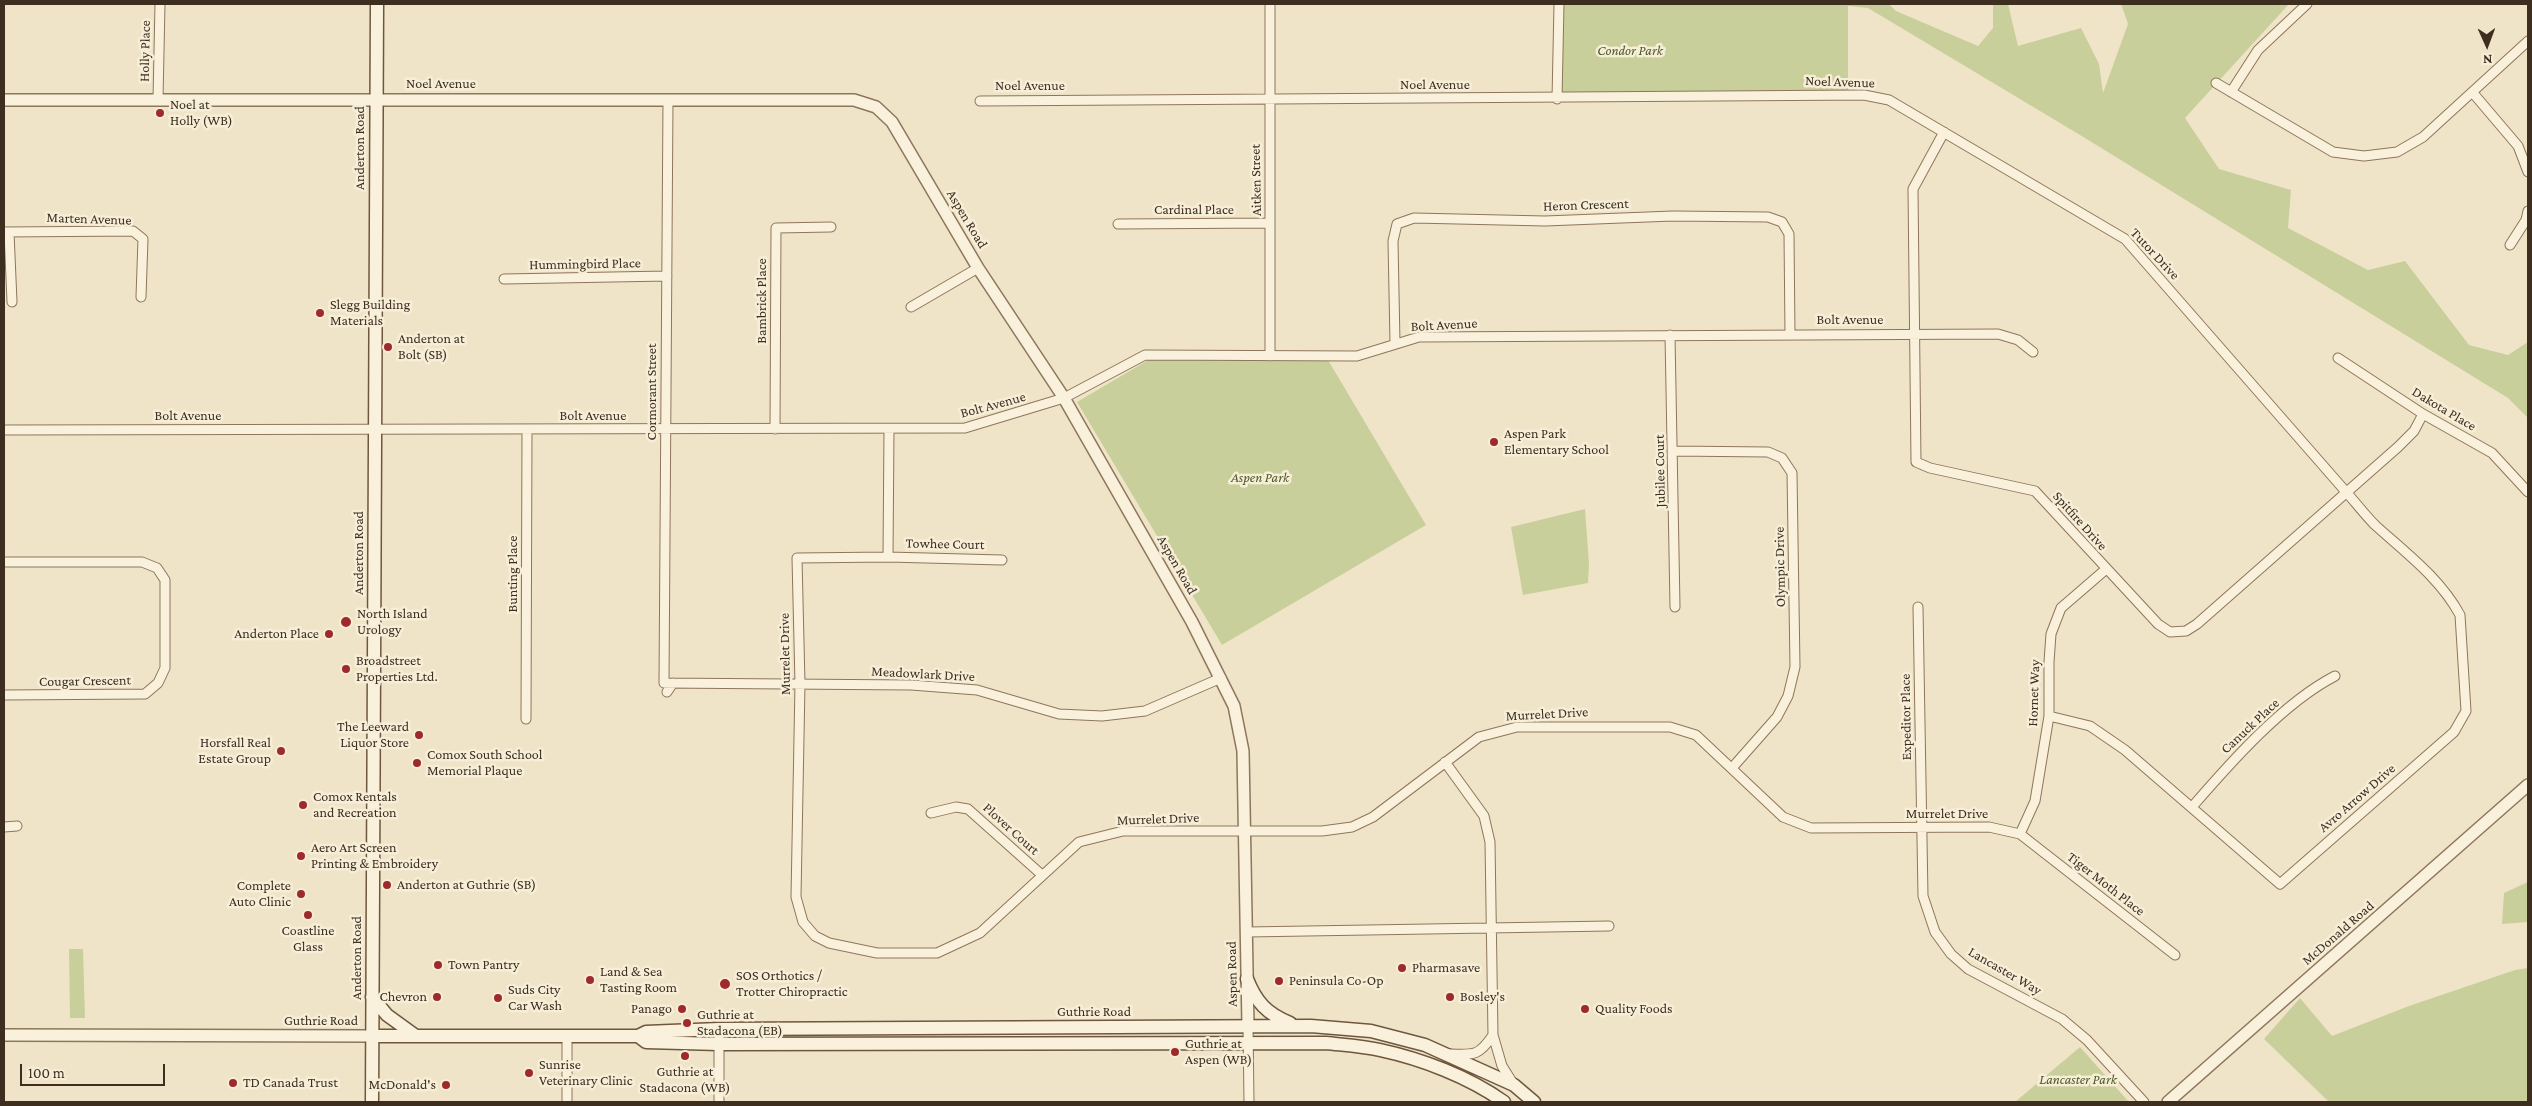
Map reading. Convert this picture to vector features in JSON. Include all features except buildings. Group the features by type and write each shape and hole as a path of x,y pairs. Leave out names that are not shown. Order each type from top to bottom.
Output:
{"main road":[{"name":"Anderton Road","path":"372,1102 377,4"},
{"path":"1247,979 1254,996 1266,1011 1297,1026"},
{"path":"372,996 387,1015 416,1036"},
{"name":"Guthrie Road","path":"372,1036 638,1036 646,1032 718,1029 1297,1026 1371,1032 1425,1045 1514,1085 1534,1102"},
{"name":"Guthrie Road","path":"638,1036 646,1042 718,1044 1326,1043 1379,1050 1428,1064 1488,1091 1504,1102"}],"street":[{"name":"Holly Place","path":"158,98 160,4"},
{"name":"Aitken Street","path":"1270,4 1270,356"},
{"path":"1558,4 1558,99"},
{"path":"2231,92 2258,50 2307,4"},
{"path":"2216,83 2334,152 2364,156 2397,152 2423,136 2473,93 2528,41"},
{"path":"2473,93 2518,146 2528,172"},
{"name":"Noel Avenue","path":"980,101 1269,101 1864,95 1889,100"},
{"name":"Noel Avenue","path":"4,100 158,98 854,100 876,107"},
{"name":"Cormorant Street","path":"668,100 666,429 668,686"},
{"name":"Tutor Drive","path":"1889,100 2125,239 2346,493"},
{"name":"Aspen Road","path":"876,107 892,122 978,268 1064,398 1192,622 1234,706 1243,751 1246,830 1249,1102"},
{"name":"Spitfire Drive","path":"1944,132 1913,190 1916,462 1930,468 2035,491 2105,570 2158,624 2170,632 2186,631 2197,624 2414,431 2423,414"},
{"path":"2510,245 2526,220 2528,212"},
{"name":"Heron Crescent","path":"1395,343 1393,241 1397,224 1414,218 1545,221 1673,216 1768,217 1782,222 1789,234 1790,335"},
{"name":"Cardinal Place","path":"1118,224 1270,223"},
{"name":"Bambrick Place","path":"775,429 776,228 830,227"},
{"name":"Marten Avenue","path":"6,232 133,231 143,239 141,297"},
{"path":"6,232 12,302"},
{"path":"911,307 978,268"},
{"name":"Hummingbird Place","path":"504,279 667,276"},
{"name":"Bolt Avenue","path":"4,430 889,429 972,427 1064,398 1145,355 1357,356 1419,337 1998,334 2018,340 2033,352"},
{"name":"Jubilee Court","path":"1670,335 1674,451 1675,607"},
{"name":"Dakota Place","path":"2338,358 2423,414 2492,454 2528,492"},
{"name":"Bunting Place","path":"526,719 527,429"},
{"path":"888,557 889,429"},
{"name":"Olympic Drive","path":"1674,451 1768,452 1782,458 1792,473 1795,668 1788,696 1777,717 1732,768"},
{"name":"Avro Arrow Drive","path":"2049,716 2090,726 2124,750 2192,806 2280,884 2454,732 2466,711 2460,615 2457,608 2415,559 2374,524 2346,493"},
{"name":"Towhee Court","path":"888,557 1002,560"},
{"name":"Murrelet Drive","path":"888,557 796,558 800,684 796,897 804,922 815,936 845,948 877,953 937,953 980,933 1079,842 1123,831 1322,831 1352,826 1373,817 1479,737 1493,731 1517,727 1670,727 1696,735 1783,817 1811,828 1989,827 2020,834"},
{"name":"Cougar Crescent","path":"4,562 142,562 157,568 166,580 165,668 158,683 145,694 4,695"},
{"name":"Hornet Way","path":"2020,834 2035,801 2049,716 2049,662 2052,634 2061,608 2105,570"},
{"name":"Expeditor Place","path":"1918,607 1921,827"},
{"name":"Canuck Place","path":"2192,806 2236,756 2315,686 2335,676"},
{"name":"Meadowlark Drive","path":"668,686 911,685 977,690 1059,714 1102,716 1146,711 1221,678"},
{"path":"1445,762 1484,816 1490,842 1493,1035 1502,1066 1514,1085"},
{"name":"McDonald Road","path":"2168,1102 2528,786"},
{"name":"Plover Court","path":"931,814 956,807 968,809 1042,875"},
{"path":"4,827 17,826"},
{"name":"Lancaster Way","path":"1921,827 1923,896 1935,932 1951,954 1968,969 2062,1019 2087,1040 2144,1102"},
{"name":"Tiger Moth Place","path":"2020,834 2175,955"},
{"path":"1247,932 1609,926"},
{"path":"718,1029 719,1102"},
{"name":"Guthrie Road","path":"4,1035 372,1036"},
{"path":"1445,1054 1478,1053 1483,1050 1493,1035"},
{"path":"566,1036 567,1102"}],"green space":[{"name":"Condor Park","path":"1559,4 1889,4 1896,11 1978,46 1993,28 1993,4 2008,4 2018,46 2081,28 2099,64 2103,93 2128,24 2121,4 2289,4 2185,118 2219,169 2291,190 2288,228 2368,270 2405,261 2469,345 2508,355 2528,342 2528,418 2508,398 2080,135 1868,8 1848,6 1848,95 1557,99"},
{"name":"Aspen Park","path":"1150,359 1328,360 1426,525 1222,645 1077,402"},
{"path":"1585,509 1589,564 1588,583 1523,595 1511,527"},
{"path":"2528,882 2528,922 2502,924 2504,893"},
{"path":"69,949 83,949 85,1018 70,1018"},
{"path":"2528,968 2528,1102 2329,1102 2264,1039 2300,998 2332,1036 2409,1006 2515,970"},
{"name":"Lancaster Park","path":"2080,1047 2129,1102 2015,1102"}],"place":[{"name":"Noel at Holly (WB)","path":"160,113"},
{"name":"Slegg Building Materials","path":"320,313"},
{"name":"Anderton at Bolt (SB)","path":"388,347"},
{"name":"Aspen Park Elementary School","path":"1494,442"},
{"name":"North Island Urology","path":"346,622"},
{"name":"Anderton Place","path":"329,634"},
{"name":"Broadstreet Properties Ltd.","path":"346,669"},
{"name":"The Leeward Liquor Store","path":"419,735"},
{"name":"Horsfall Real Estate Group","path":"281,751"},
{"name":"Comox South School Memorial Plaque","path":"417,763"},
{"name":"Comox Rentals and Recreation","path":"303,805"},
{"name":"Aero Art Screen Printing & Embroidery","path":"301,856"},
{"name":"Anderton at Guthrie (SB)","path":"387,885"},
{"name":"Complete Auto Clinic","path":"301,894"},
{"name":"Coastline Glass","path":"308,915"},
{"name":"Town Pantry","path":"438,965"},
{"name":"Pharmasave","path":"1402,968"},
{"name":"Land & Sea Tasting Room","path":"590,980"},
{"name":"Peninsula Co-Op","path":"1279,981"},
{"name":"SOS Orthotics / Trotter Chiropractic","path":"725,984"},
{"name":"Chevron","path":"437,997"},
{"name":"Bosley's","path":"1450,997"},
{"name":"Suds City Car Wash","path":"498,998"},
{"name":"Panago","path":"682,1009"},
{"name":"Quality Foods","path":"1585,1009"},
{"name":"Guthrie at Stadacona (EB)","path":"687,1023"},
{"name":"Guthrie at Aspen (WB)","path":"1175,1052"},
{"name":"Guthrie at Stadacona (WB)","path":"685,1056"},
{"name":"Sunrise Veterinary Clinic","path":"529,1073"},
{"name":"TD Canada Trust","path":"233,1083"},
{"name":"McDonald's","path":"446,1085"}]}
